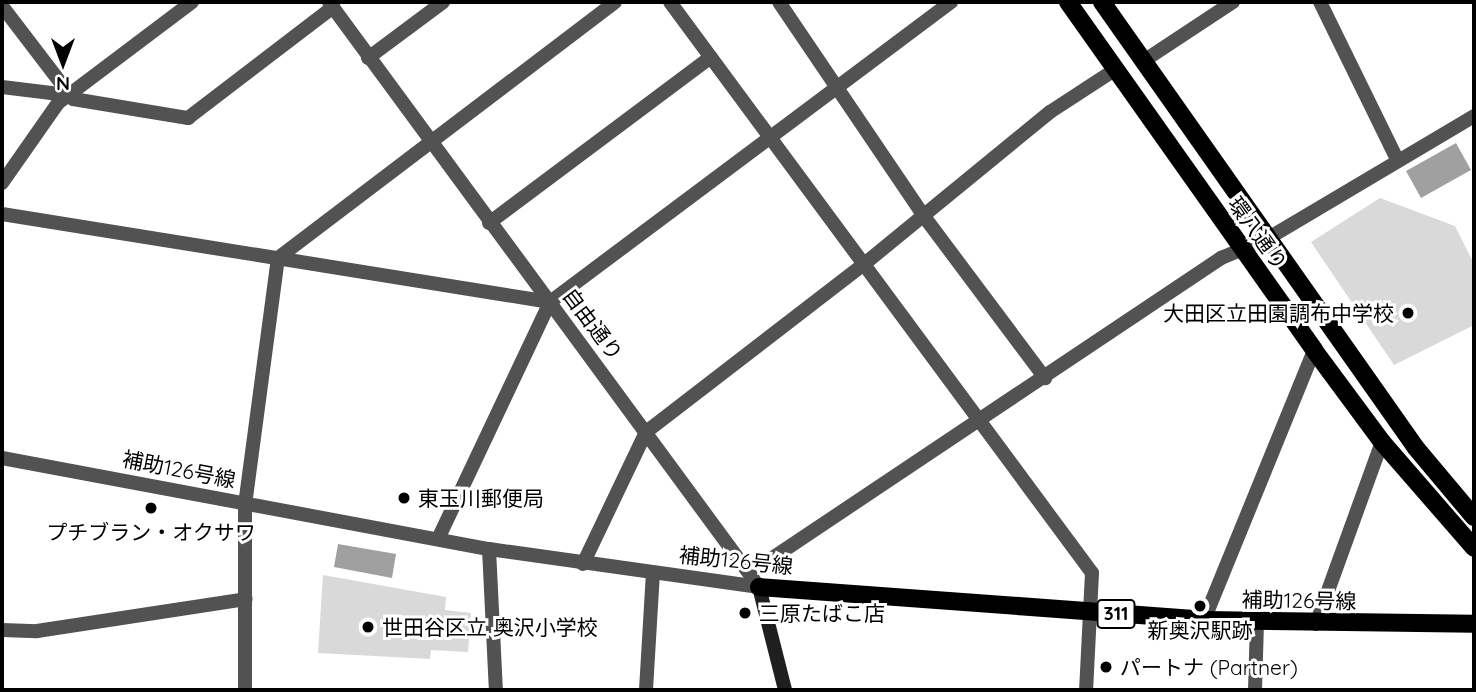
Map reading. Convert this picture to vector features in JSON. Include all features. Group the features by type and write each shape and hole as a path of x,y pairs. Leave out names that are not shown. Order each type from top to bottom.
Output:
{"main road":[{"name":"環八通り","path":"1068,2 1314,351 1382,442 1474,548"},
{"name":"環八通り","path":"1102,2 1416,448 1474,517"},
{"name":"補助126号線","path":"754,580 1204,620 1316,624 1474,624"},
{"name":"自由通り","path":"754,580 785,690"}],"street":[{"path":"2,183 58,103 192,2"},
{"path":"368,58 443,2"},
{"path":"245,690 245,505 278,258 615,2"},
{"path":"670,2 1092,573 1086,690"},
{"path":"779,2 835,90 923,215 1045,378"},
{"path":"438,540 550,302 951,2"},
{"path":"1142,62 1233,2"},
{"path":"1320,2 1396,159"},
{"path":"2,6 70,95 80,101 188,118 330,5"},
{"name":"自由通り","path":"330,5 754,580"},
{"path":"489,223 711,57"},
{"path":"583,564 646,432 863,265 1049,112 1116,69"},
{"path":"2,87 70,95"},
{"path":"754,580 981,421 1240,248 1267,239 1396,159 1474,116"},
{"path":"2,214 550,302"},
{"path":"1204,620 1314,351"},
{"path":"1316,624 1382,442"},
{"name":"補助126号線","path":"2,458 489,550 653,573 754,580"},
{"path":"489,550 496,690"},
{"path":"646,690 653,573"},
{"path":"2,630 37,631 246,599"},
{"path":"1255,690 1258,622"}],"shaded area":[{"path":"1456,143 1471,170 1421,198 1406,171"},
{"path":"1380,198 1455,226 1474,264 1474,325 1394,365 1311,242"},
{"path":"338,544 396,554 392,578 334,567"},
{"path":"323,575 446,597 445,610 471,613 468,652 431,650 430,659 318,653"}],"place":[{"name":"大田区立田園調布中学校","path":"1408,313"},
{"name":"東玉川郵便局","path":"404,498"},
{"name":"プチブラン・オクサワ","path":"151,508"},
{"name":"新奥沢駅跡","path":"1200,606"},
{"name":"三原たばこ店","path":"745,613"},
{"name":"世田谷区立 奥沢小学校","path":"368,627"},
{"name":"パートナ (Partner)","path":"1106,667"}]}
